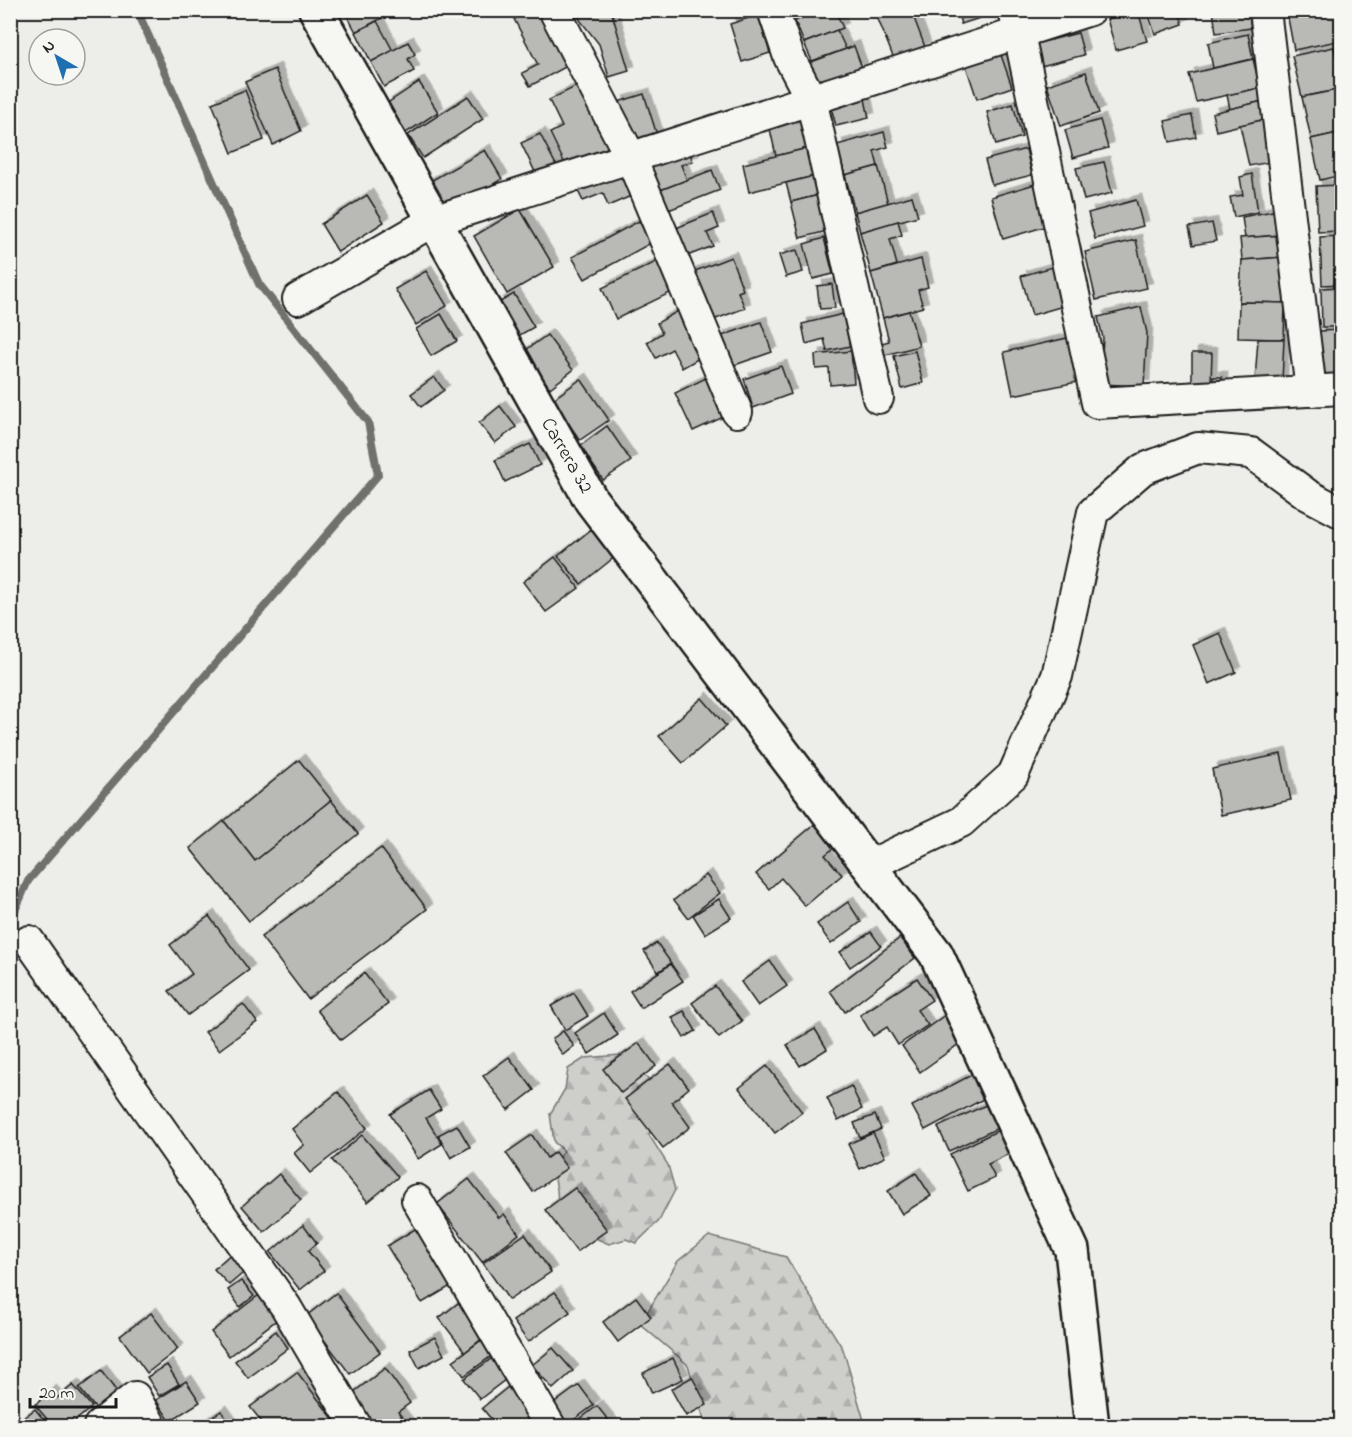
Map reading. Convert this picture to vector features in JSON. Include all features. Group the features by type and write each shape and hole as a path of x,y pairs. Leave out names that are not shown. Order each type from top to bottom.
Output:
{"main road":[{"name":"Carrera 32","path":"316,10 591,500 936,954 1072,1250 1092,1426"}],"street":[{"path":"554,10 630,156 737,412"},
{"path":"773,10 789,57 811,99 878,398"},
{"path":"298,298 433,221 811,99 1017,23 1090,10"},
{"path":"1265,10 1311,391"},
{"path":"1017,23 1097,403 1341,389"},
{"path":"870,866 961,822 1013,775 1057,676 1093,512 1143,469 1198,448 1251,453 1308,495 1341,513"},
{"path":"29,941 286,1307 356,1426"},
{"path":"417,1200 550,1426"},
{"path":"99,1426 135,1397 151,1426"}],"green space":[{"path":"620,1055 642,1075 662,1086 659,1111 649,1135 668,1165 675,1190 659,1221 636,1243 626,1239 609,1244 595,1238 557,1204 554,1170 558,1158 564,1151 554,1142 550,1114 565,1089 568,1069 585,1058"},
{"path":"709,1236 786,1257 843,1349 865,1424 876,1426 706,1426 688,1365 640,1324 678,1261"}],"building":[{"path":"344,10 378,10 382,18 356,32"},
{"path":"531,10 542,10 571,64 530,86 522,73 538,65 514,19"},
{"path":"577,10 611,10 629,71 609,77 599,44 580,20"},
{"path":"820,10 835,10 843,28 804,43 795,21"},
{"path":"885,10 911,10 925,47 894,59 876,14"},
{"path":"957,10 995,10 996,13 961,24"},
{"path":"1147,10 1178,10 1183,24 1155,34"},
{"path":"1213,10 1248,10 1251,28 1216,33"},
{"path":"1297,10 1342,10 1342,40 1294,50 1287,13"},
{"path":"1138,11 1147,41 1116,50 1107,19"},
{"path":"758,15 770,53 742,62 730,24"},
{"path":"377,21 393,51 371,62 356,32"},
{"path":"837,30 846,49 812,61 804,43"},
{"path":"1078,33 1084,55 1041,66 1035,44"},
{"path":"1248,34 1253,59 1213,68 1208,43"},
{"path":"408,42 415,54 408,59 414,71 384,87 371,62"},
{"path":"854,46 862,68 814,86 806,64"},
{"path":"1334,47 1342,89 1302,97 1292,56"},
{"path":"1000,52 1012,87 977,99 965,63"},
{"path":"1253,59 1260,88 1196,102 1189,74"},
{"path":"275,69 301,131 273,145 245,82"},
{"path":"1086,72 1099,113 1061,126 1047,85"},
{"path":"419,82 438,112 406,133 386,104"},
{"path":"581,84 611,146 567,168 550,133 562,127 549,100"},
{"path":"1260,88 1263,101 1230,109 1227,95"},
{"path":"1342,89 1342,132 1311,139 1302,97"},
{"path":"245,90 264,140 232,153 212,103"},
{"path":"644,94 657,135 632,143 618,102"},
{"path":"468,96 483,119 423,158 408,135"},
{"path":"865,99 869,118 836,126 831,107"},
{"path":"1263,101 1266,119 1216,131 1212,113"},
{"path":"1013,104 1022,137 996,145 987,112"},
{"path":"799,112 808,148 776,156 768,120"},
{"path":"1192,115 1196,137 1170,142 1165,121"},
{"path":"1266,119 1276,161 1249,166 1240,125"},
{"path":"1100,120 1108,148 1073,158 1065,130"},
{"path":"884,132 888,147 874,151 878,166 845,175 837,145"},
{"path":"1342,132 1342,175 1320,180 1311,139"},
{"path":"540,134 558,169 538,178 521,143"},
{"path":"687,147 693,161 681,165 687,180 658,191 647,163"},
{"path":"808,148 814,176 749,192 743,164"},
{"path":"1026,149 1032,175 992,185 985,160"},
{"path":"485,150 502,179 444,213 427,183"},
{"path":"1104,162 1112,193 1084,200 1076,168"},
{"path":"878,166 888,203 855,212 845,175"},
{"path":"619,168 631,196 608,206 603,193 583,201 576,187"},
{"path":"712,170 720,190 666,211 658,191"},
{"path":"1252,174 1258,212 1234,217 1230,197 1243,195 1240,177"},
{"path":"814,176 819,195 791,202 786,183"},
{"path":"1035,184 1047,226 1003,239 991,197"},
{"path":"1342,185 1342,231 1318,232 1316,186"},
{"path":"367,195 384,222 338,252 321,224"},
{"path":"819,195 827,231 800,238 791,202"},
{"path":"912,196 918,216 860,232 855,212"},
{"path":"1136,200 1143,226 1095,239 1088,213"},
{"path":"520,209 554,267 507,294 474,236"},
{"path":"1278,210 1280,235 1245,238 1242,217"},
{"path":"713,213 719,228 707,233 713,246 687,256 676,228"},
{"path":"639,221 651,243 585,279 572,257"},
{"path":"898,221 902,235 890,239 897,265 871,273 860,232"},
{"path":"1212,223 1216,241 1193,245 1189,227"},
{"path":"1284,235 1285,257 1242,260 1240,238"},
{"path":"1342,236 1342,284 1322,285 1320,237"},
{"path":"824,238 833,274 813,279 804,244"},
{"path":"1136,240 1147,288 1096,300 1085,252"},
{"path":"797,250 803,272 786,277 779,255"},
{"path":"731,257 743,290 738,292 745,308 708,322 690,273"},
{"path":"1285,257 1285,303 1239,302 1242,260"},
{"path":"921,259 928,287 918,290 923,307 883,318 871,273"},
{"path":"658,261 672,292 616,319 602,288"},
{"path":"1056,266 1067,305 1032,315 1021,276"},
{"path":"426,271 447,306 416,325 395,289"},
{"path":"832,284 835,308 820,309 817,286"},
{"path":"1342,287 1342,327 1322,327 1321,288"},
{"path":"514,294 534,327 518,336 498,303"},
{"path":"1239,302 1285,303 1284,339 1238,338"},
{"path":"1141,307 1147,333 1144,386 1100,384 1103,338 1098,317"},
{"path":"678,311 703,356 682,368 672,349 656,358 647,342 662,333 657,323"},
{"path":"909,311 919,346 885,355 882,343 889,341 883,318"},
{"path":"441,314 457,341 431,356 416,329"},
{"path":"843,314 850,346 827,351 824,339 806,344 802,324"},
{"path":"761,322 772,352 729,367 719,337"},
{"path":"1342,330 1342,380 1320,381 1318,331"},
{"path":"547,335 573,370 550,388 523,352"},
{"path":"1072,337 1082,381 1013,395 1004,352"},
{"path":"1258,339 1284,339 1282,381 1255,380"},
{"path":"851,351 854,383 830,385 829,368 816,369 815,355"},
{"path":"915,351 923,383 902,389 894,356"},
{"path":"1192,353 1212,353 1211,383 1192,383"},
{"path":"781,366 791,394 753,408 744,379"},
{"path":"710,376 728,415 693,431 675,393"},
{"path":"434,377 444,390 421,407 411,394"},
{"path":"1213,377 1222,377 1222,386 1214,387"},
{"path":"581,379 609,420 580,440 552,400"},
{"path":"500,406 516,427 495,443 479,423"},
{"path":"607,426 631,461 603,480 580,446"},
{"path":"530,444 540,465 505,482 495,460"},
{"path":"593,528 616,556 581,584 558,556"},
{"path":"555,557 579,588 546,612 523,582"},
{"path":"1220,633 1236,672 1209,684 1193,645"},
{"path":"702,698 726,726 683,763 659,736"},
{"path":"1281,754 1291,800 1221,815 1212,769"},
{"path":"299,760 331,800 255,861 224,821"},
{"path":"331,800 358,834 249,921 190,848 224,821 255,861"},
{"path":"816,823 836,846 825,855 842,875 805,906 781,878 769,889 756,874"},
{"path":"381,848 427,909 308,999 261,937"},
{"path":"706,875 720,893 688,918 674,900"},
{"path":"719,899 731,918 705,934 693,915"},
{"path":"848,902 861,922 831,944 817,924"},
{"path":"209,916 249,970 188,1015 169,991 192,974 170,945"},
{"path":"871,932 881,946 850,967 840,952"},
{"path":"900,938 915,958 845,1012 830,991"},
{"path":"657,943 671,963 658,972 644,951"},
{"path":"770,961 787,986 758,1006 741,982"},
{"path":"671,964 683,981 641,1008 630,991"},
{"path":"364,973 388,1004 341,1040 317,1010"},
{"path":"917,978 932,1000 917,1010 928,1025 898,1045 887,1027 873,1036 860,1015"},
{"path":"715,986 742,1021 719,1038 692,1003"},
{"path":"574,993 588,1016 565,1030 551,1006"},
{"path":"243,1004 257,1022 219,1050 205,1032"},
{"path":"684,1011 696,1031 684,1038 672,1017"},
{"path":"604,1013 618,1035 589,1054 575,1033"},
{"path":"945,1015 963,1041 920,1072 902,1046"},
{"path":"815,1029 827,1049 800,1066 787,1045"},
{"path":"563,1031 574,1046 563,1055 552,1039"},
{"path":"639,1043 656,1066 621,1093 603,1069"},
{"path":"509,1057 534,1090 508,1110 483,1076"},
{"path":"670,1064 689,1088 672,1102 690,1127 663,1148 625,1099"},
{"path":"767,1066 802,1112 775,1133 739,1088"},
{"path":"981,1070 993,1094 925,1130 912,1106"},
{"path":"851,1086 862,1109 838,1121 827,1098"},
{"path":"429,1090 441,1109 426,1118 442,1144 418,1159 390,1114"},
{"path":"338,1092 367,1128 310,1173 294,1153 304,1145 292,1129"},
{"path":"988,1104 998,1128 949,1151 938,1127"},
{"path":"875,1115 881,1129 860,1138 854,1123"},
{"path":"457,1125 470,1147 451,1158 438,1135"},
{"path":"1007,1126 1019,1149 988,1164 995,1178 968,1191 950,1154"},
{"path":"873,1133 885,1157 860,1169 848,1144"},
{"path":"362,1135 398,1177 368,1202 332,1160"},
{"path":"532,1135 547,1158 555,1152 567,1168 533,1192 506,1153"},
{"path":"916,1173 931,1196 902,1214 888,1191"},
{"path":"279,1174 301,1200 264,1232 242,1206"},
{"path":"469,1179 499,1218 504,1214 519,1234 482,1262 437,1204"},
{"path":"575,1188 607,1230 577,1252 545,1210"},
{"path":"303,1225 317,1243 308,1251 324,1271 300,1290 270,1252"},
{"path":"420,1226 456,1283 422,1303 387,1246"},
{"path":"525,1234 551,1272 509,1300 483,1263"},
{"path":"234,1251 249,1268 229,1285 214,1269"},
{"path":"241,1281 254,1296 240,1307 228,1290"},
{"path":"555,1292 570,1312 528,1342 513,1321"},
{"path":"336,1293 380,1352 350,1374 306,1316"},
{"path":"259,1295 278,1319 229,1356 211,1332"},
{"path":"636,1297 651,1317 618,1342 603,1322"},
{"path":"462,1300 488,1334 465,1352 439,1318"},
{"path":"151,1313 178,1349 147,1373 120,1336"},
{"path":"276,1331 288,1348 248,1378 235,1361"},
{"path":"435,1337 444,1355 419,1368 410,1350"},
{"path":"483,1339 494,1354 464,1376 453,1361"},
{"path":"553,1348 573,1371 553,1389 532,1365"},
{"path":"495,1356 510,1376 480,1399 464,1379"},
{"path":"673,1358 683,1379 652,1393 643,1373"},
{"path":"167,1365 179,1384 159,1396 147,1377"},
{"path":"385,1368 410,1403 398,1412 409,1426 372,1426 349,1396"},
{"path":"101,1371 117,1392 96,1409 79,1388"},
{"path":"297,1372 338,1425 265,1426 250,1407"},
{"path":"692,1377 707,1405 686,1416 671,1389"},
{"path":"186,1381 200,1402 170,1421 156,1400"},
{"path":"73,1385 92,1407 69,1426 53,1426 35,1405 51,1391 57,1398"},
{"path":"579,1385 594,1405 567,1425 552,1405"},
{"path":"508,1387 532,1417 520,1426 497,1426 482,1408"},
{"path":"597,1406 613,1426 571,1426"},
{"path":"35,1409 49,1426 13,1426"},
{"path":"221,1411 232,1426 199,1426"}],"waterway":[{"path":"10,922 28,881 378,475 368,422 259,284 137,10"}]}
